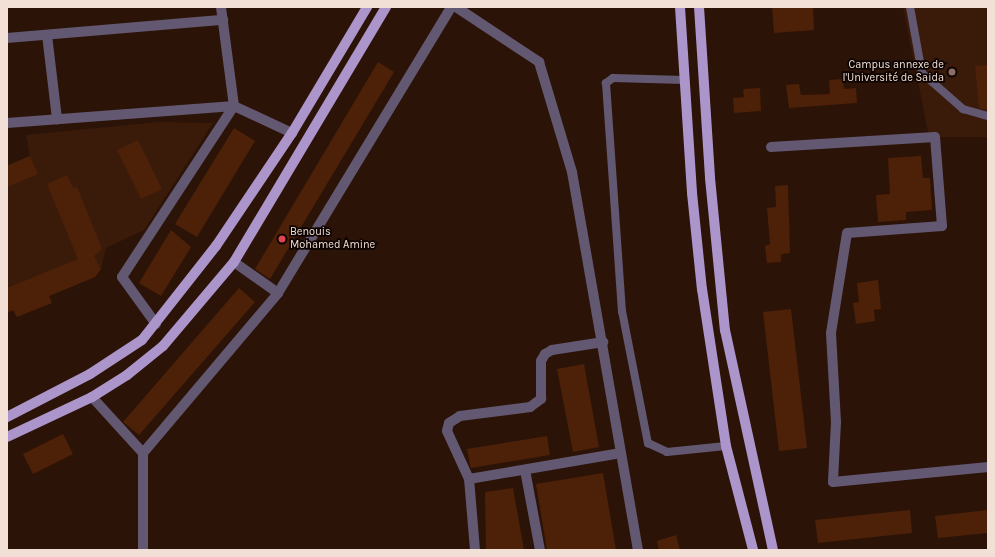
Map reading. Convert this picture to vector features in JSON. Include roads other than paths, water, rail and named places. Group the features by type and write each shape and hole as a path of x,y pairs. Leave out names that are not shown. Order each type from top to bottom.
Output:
{"main road":[{"path":"7,417 90,374 142,340 216,246 292,133 368,7"},
{"path":"7,437 92,397 127,375 163,346 234,262 386,7"},
{"path":"680,7 684,80 702,289 726,446 753,550"},
{"path":"700,7 710,178 725,330 773,550"}],"street":[{"path":"156,324 122,277 234,106 221,7"},
{"path":"143,550 143,453 278,292 451,7"},
{"path":"456,7 538,62 572,172 638,550"},
{"path":"7,38 223,20"},
{"path":"47,35 57,119"},
{"path":"7,123 234,106 292,133"},
{"path":"771,147 935,137 942,226 847,233 831,333 836,422 832,482 988,467"},
{"path":"234,262 278,292"},
{"path":"475,550 469,479 447,430 449,423 460,416 530,407 541,399 541,361 545,354 602,342"},
{"path":"92,397 143,453"},
{"path":"469,479 621,453"},
{"path":"525,470 540,550"}],"lane":[{"path":"910,7 922,73 964,109 988,116"},
{"path":"684,80 613,78 606,83 622,311 648,444 667,452 726,446"}],"place":[{"name":"Campus annexe de l'Université de Saida","path":"952,72"},
{"name":"Benouis Mohamed Amine","path":"282,239"}]}
